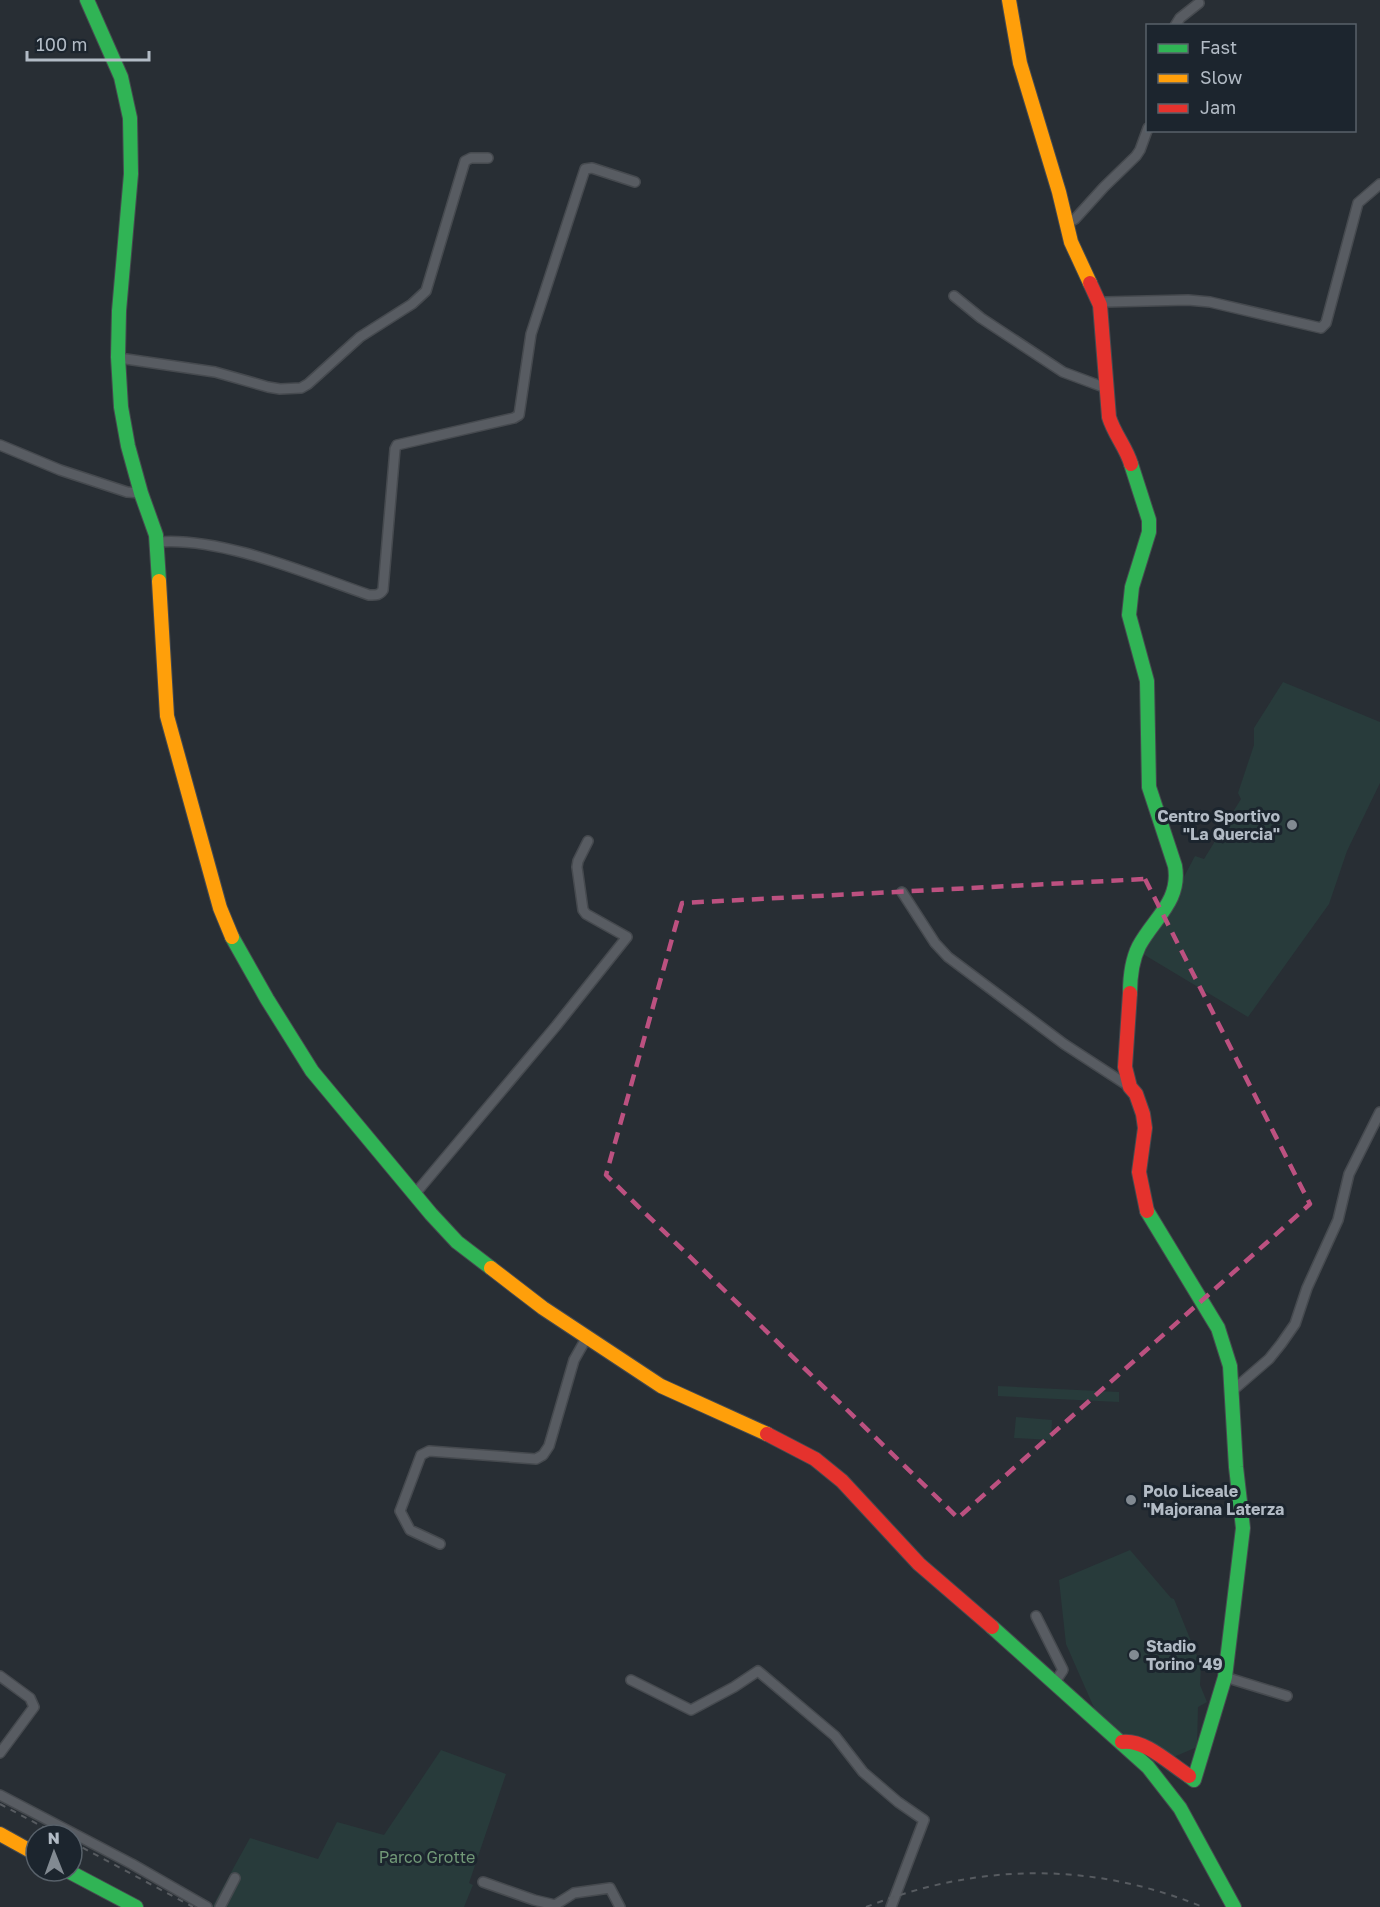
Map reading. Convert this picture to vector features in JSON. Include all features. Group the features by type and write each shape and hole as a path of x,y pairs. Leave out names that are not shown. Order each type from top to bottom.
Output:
{"main road":[{"path":"87,0 121,77 130,118 131,174 118,357 128,446 157,542 167,716 220,908 229,931 267,999 312,1071 414,1195 456,1242 518,1290 661,1386 794,1447 815,1459 842,1481 919,1564 1055,1682 1148,1767 1180,1808 1234,1907"},
{"path":"1009,0 1020,63 1059,192 1066,224 1074,250 1100,305 1109,417 1113,430 1130,459 1149,520 1149,532 1132,587 1129,615 1147,681 1149,787 1177,878 1174,894 1140,945 1134,958 1125,1067 1144,1122 1139,1172 1147,1211 1218,1328 1230,1366 1243,1528 1226,1677 1194,1780 1158,1756 1151,1748 1130,1741 1122,1742"},
{"path":"0,1834 24,1847"},
{"path":"84,1879 136,1907"}],"street":[{"path":"1176,24 1198,3"},
{"path":"1066,224 1076,219 1104,186 1136,156 1147,132"},
{"path":"118,357 215,372 280,389 301,388 360,337 412,304 426,291 465,161 471,158 488,158"},
{"path":"157,542 174,540 199,543 270,561 369,595 376,596 381,593 397,445 519,415 531,334 585,169 592,168 635,182"},
{"path":"1100,305 1105,302 1152,300 1210,302 1321,328 1326,323 1358,203 1380,184"},
{"path":"954,296 981,318 1063,372 1106,388"},
{"path":"0,445 60,470 127,492 141,493"},
{"path":"414,1195 556,1026 627,937 591,918 583,910 577,867 588,841"},
{"path":"902,892 935,943 948,957 1064,1044 1131,1087"},
{"path":"1232,1391 1269,1359 1295,1323 1307,1288 1338,1220 1349,1174 1380,1112"},
{"path":"440,1544 410,1530 400,1511 421,1455 429,1451 536,1459 543,1455 549,1446 574,1360 587,1337"},
{"path":"1036,1616 1063,1670 1055,1682"},
{"path":"631,1680 691,1710 759,1671 803,1707 835,1736 863,1772 898,1802 924,1820 891,1907"},
{"path":"0,1676 30,1698 34,1707 0,1753"},
{"path":"1226,1677 1287,1696"},
{"path":"0,1795 132,1864 207,1907"},
{"path":"219,1907 235,1878"},
{"path":"483,1882 555,1905 574,1893 610,1887 620,1907"}],"highlighted area":[{"path":"1145,879 1310,1204 958,1518 606,1175 682,903"}],"green space":[{"name":"Centro Sportivo \"La Quercia\"","path":"1283,682 1380,722 1380,783 1347,851 1329,904 1248,1017 1143,954 1195,856 1204,859 1241,799 1238,793 1254,745 1254,728"},
{"path":"998,1386 1119,1392 1119,1402 998,1396"},
{"path":"1016,1417 1052,1420 1051,1440 1014,1438"},
{"name":"Stadio Torino '49","path":"1130,1550 1174,1599 1201,1666 1200,1685 1207,1702 1198,1707 1197,1747 1169,1759 1145,1738 1121,1735 1095,1710 1066,1644 1059,1580"},
{"name":"Parco Grotte","path":"441,1750 506,1774 469,1883 473,1885 464,1907 212,1907 250,1838 318,1859 337,1822 384,1835"}],"railway":[{"path":"0,1804 36,1823"},
{"path":"84,1848 193,1907"},
{"path":"866,1907 908,1892 950,1882 1034,1873 1077,1875 1119,1881 1161,1892 1203,1907"}],"traffic: fast":[{"path":"87,0 121,77 130,118 131,174 119,311 118,357 121,407 128,446 156,535 159,581"},
{"path":"1130,993 1130,981 1137,951 1165,909 1176,878 1175,866 1149,787 1147,681 1129,615 1132,587 1149,532 1149,520 1131,464"},
{"path":"232,937 312,1071 431,1214 457,1242 491,1268"},
{"path":"1147,1211 1218,1328 1230,1366 1236,1467 1243,1528 1225,1677 1194,1780 1189,1776"},
{"path":"992,1627 1148,1767 1180,1808 1234,1907"},
{"path":"84,1879 136,1907"}],"traffic: slow":[{"path":"1009,0 1020,63 1059,192 1071,242 1090,283"},
{"path":"159,581 167,716 220,908 232,937"},
{"path":"491,1268 543,1308 661,1386 767,1434"},
{"path":"0,1834 24,1847"}],"traffic: jam":[{"path":"1090,283 1100,305 1109,417 1131,464"},
{"path":"1130,993 1125,1067 1130,1087 1136,1094 1143,1114 1145,1128 1139,1172 1147,1211"},
{"path":"767,1434 815,1459 842,1481 919,1564 992,1627"},
{"path":"1122,1742 1140,1744 1148,1748 1189,1776"}],"place":[{"name":"Centro Sportivo \"La Quercia\"","path":"1292,825"},
{"name":"Polo Liceale \"Majorana Laterza","path":"1131,1500"},
{"name":"Stadio Torino '49","path":"1134,1655"}]}
